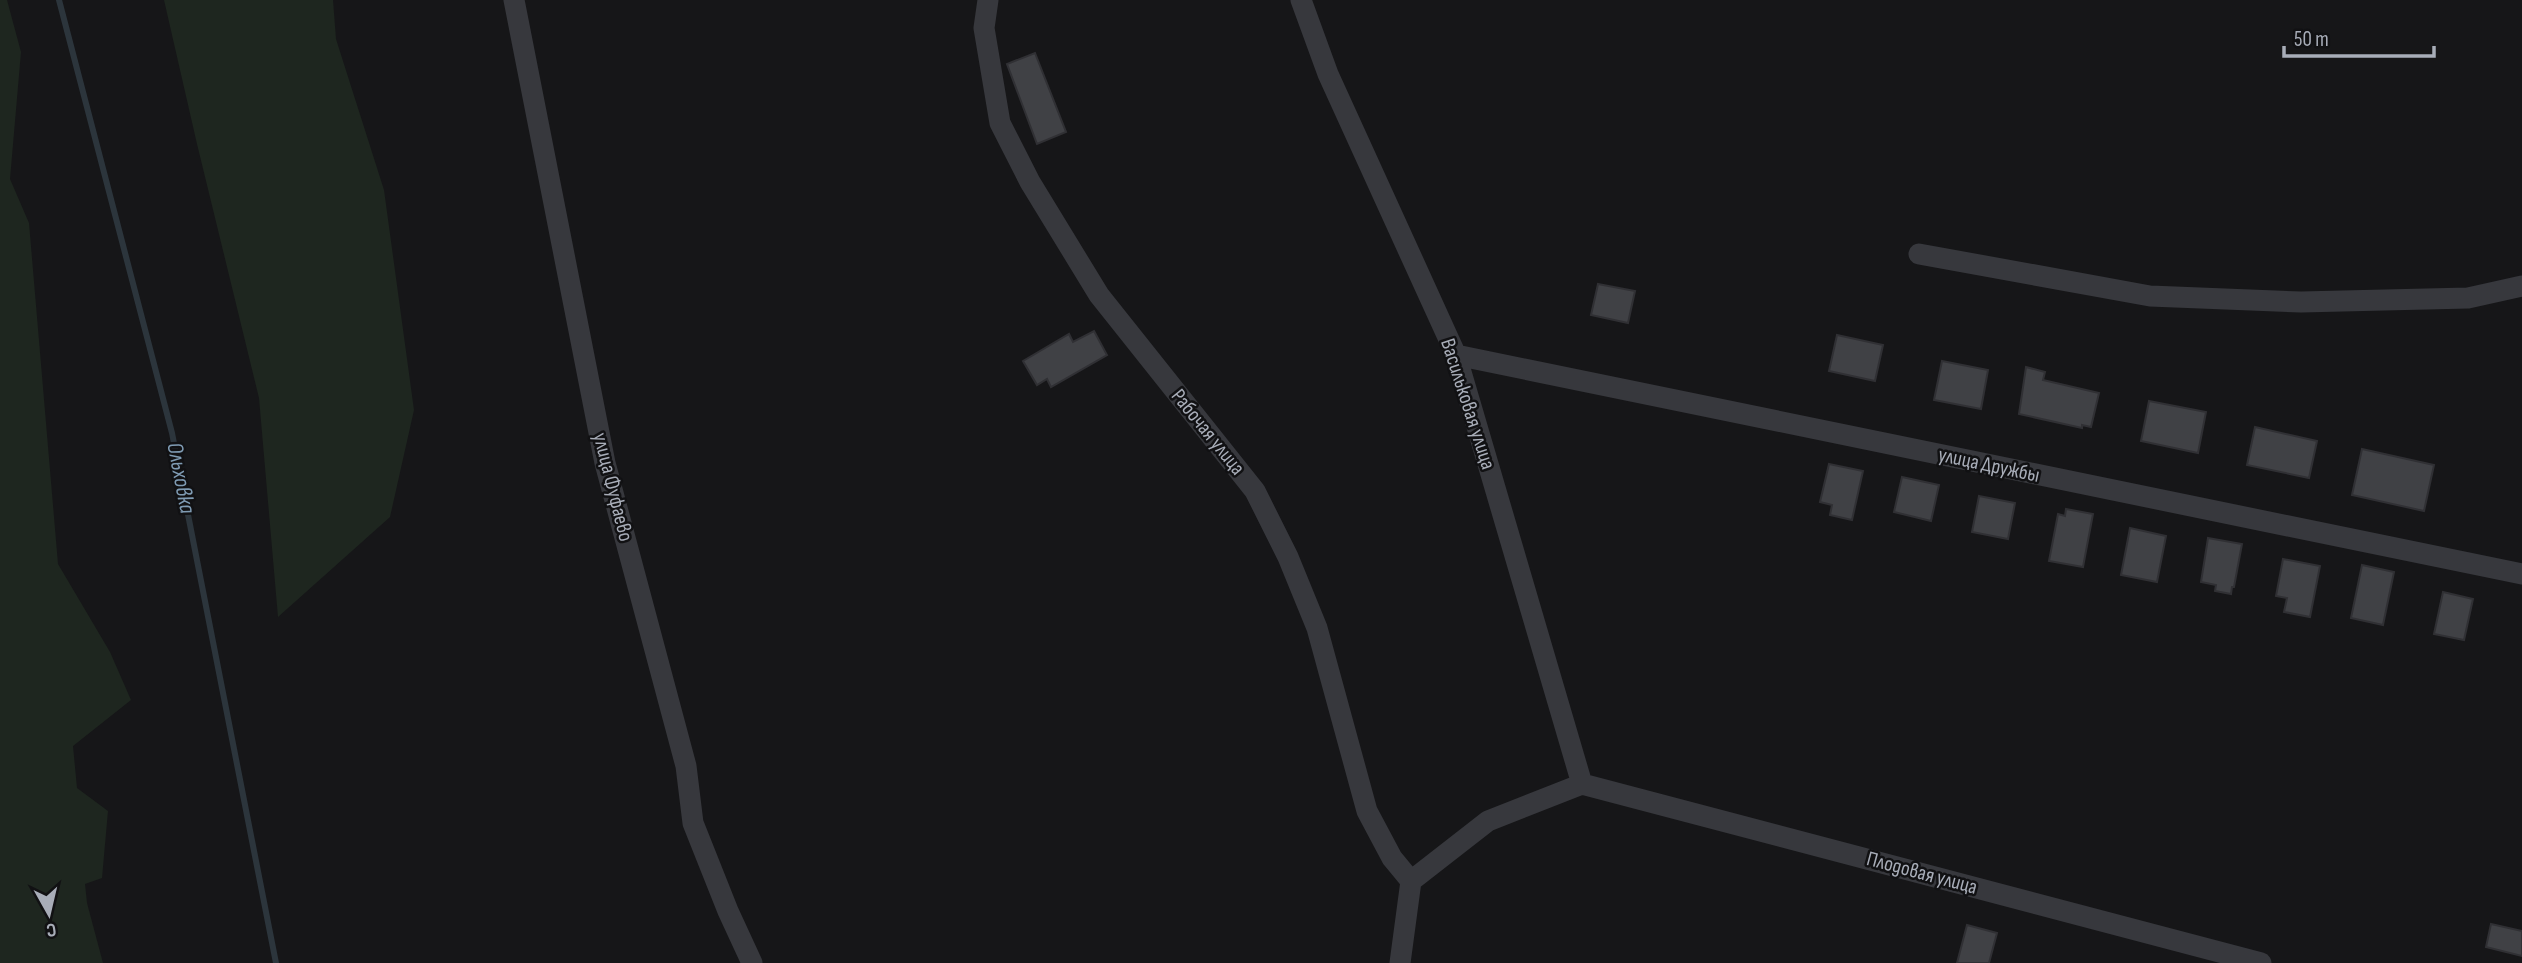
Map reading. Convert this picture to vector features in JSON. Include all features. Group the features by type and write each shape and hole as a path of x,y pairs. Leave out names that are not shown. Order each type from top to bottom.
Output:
{"street":[{"name":"улица Фуфаево","path":"514,0 605,463 686,766 693,823 752,963"},
{"name":"Рабочая улица","path":"988,0 984,28 1000,123 1030,182 1100,295 1255,491 1288,558 1317,628 1367,811 1392,858 1411,881"},
{"name":"Васильковая улица","path":"1301,0 1328,74 1456,355 1582,784"},
{"path":"1919,254 2150,296 2301,302 2357,301 2468,298 2522,286"},
{"name":"улица Дружбы","path":"1456,355 2522,574"},
{"path":"1400,963 1411,881 1488,821 1582,784"},
{"name":"Плодовая улица","path":"1582,784 2261,963"}],"shaded area":[{"path":"0,0 7,0 21,52 10,179 29,223 58,564 110,652 131,700 73,746 77,788 108,811 102,878 85,884 87,903 103,963 0,963"},
{"path":"164,0 333,0 336,39 384,190 414,410 390,517 278,617 259,398"}],"building":[{"path":"1035,53 1066,132 1037,144 1007,64"},
{"path":"1598,284 1635,291 1628,323 1591,315"},
{"path":"1094,331 1107,355 1051,387 1047,379 1037,385 1023,361 1069,334 1073,342"},
{"path":"1837,335 1883,345 1875,381 1829,371"},
{"path":"1942,361 1988,370 1981,409 1934,400"},
{"path":"2026,367 2045,372 2043,380 2099,393 2091,427 2082,425 2082,428 2019,414"},
{"path":"2149,401 2206,412 2198,453 2141,441"},
{"path":"2255,427 2317,441 2309,478 2247,465"},
{"path":"2362,449 2434,465 2424,511 2352,495"},
{"path":"1829,464 1863,471 1852,520 1830,515 1832,505 1820,502"},
{"path":"1902,477 1939,485 1931,521 1894,512"},
{"path":"1979,496 2015,503 2008,539 1972,532"},
{"path":"2066,509 2093,514 2083,567 2049,561 2058,514 2065,516"},
{"path":"2130,528 2166,536 2157,582 2121,575"},
{"path":"2208,538 2242,544 2231,594 2215,591 2216,585 2201,582"},
{"path":"2283,559 2320,566 2310,617 2284,612 2287,598 2276,596"},
{"path":"2362,565 2394,572 2383,625 2351,618"},
{"path":"2443,592 2473,599 2464,640 2434,634"},
{"path":"2491,924 2522,931 2522,956 2486,947"},
{"path":"1967,925 1997,933 1989,963 1957,963"}],"waterway":[{"name":"Ольховка","path":"59,0 172,433 276,963"}]}
